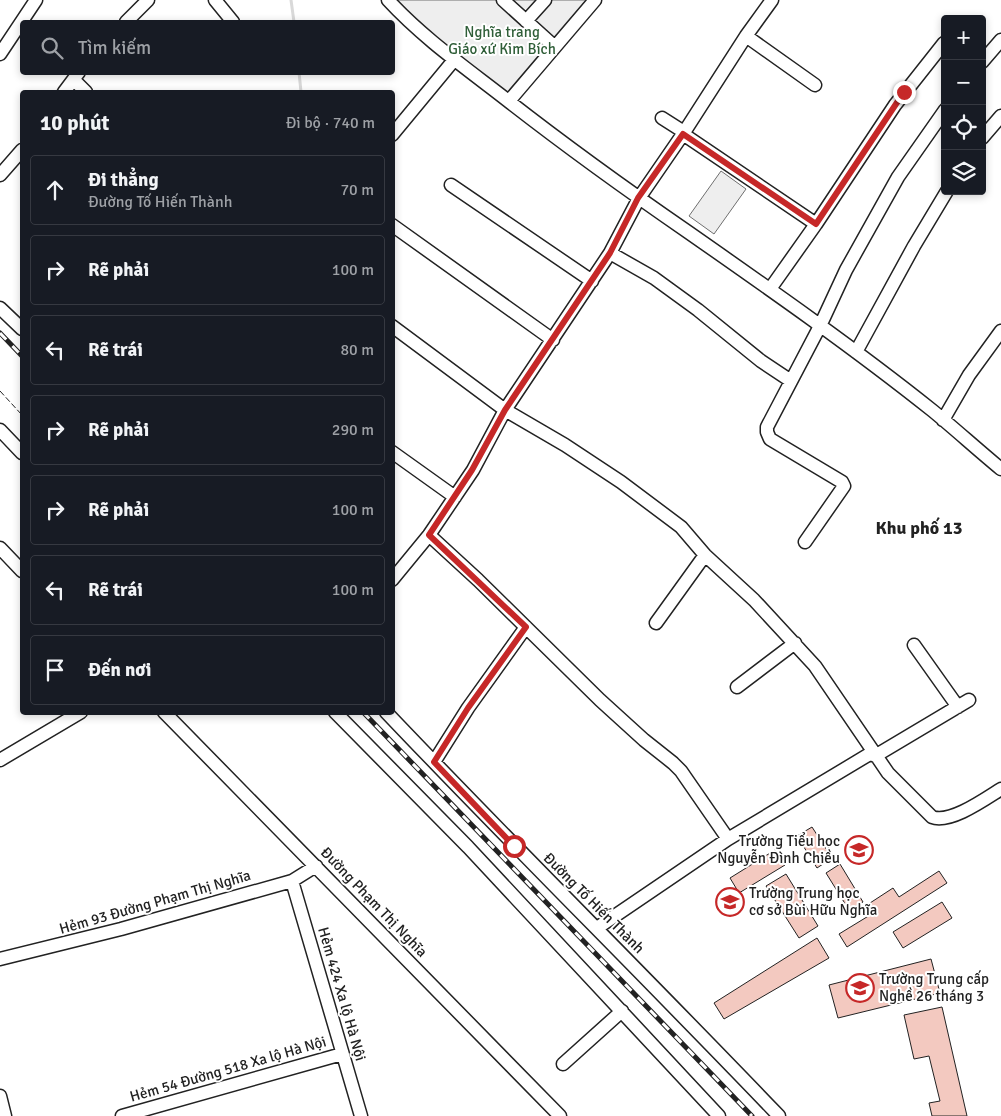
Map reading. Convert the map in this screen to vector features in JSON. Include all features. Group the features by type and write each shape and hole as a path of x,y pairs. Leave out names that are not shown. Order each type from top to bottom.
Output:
{"street":[{"path":"23,20 36,0"},
{"path":"128,20 148,0"},
{"path":"215,0 231,20"},
{"path":"388,0 404,17 454,60 509,102 638,198 770,289 856,352 1001,468"},
{"path":"503,0 555,47"},
{"path":"526,21 545,0"},
{"path":"509,102 595,0"},
{"path":"395,575 429,535 455,497 505,410 610,253 638,198 771,0"},
{"path":"0,54 20,24"},
{"path":"746,36 815,85"},
{"path":"984,60 1001,40"},
{"path":"770,289 816,224 895,105 941,47"},
{"path":"395,131 454,60"},
{"path":"66,90 76,76 85,90"},
{"path":"805,542 844,486 842,482 770,439 767,432 774,412 820,326 846,270 898,177 941,116"},
{"path":"986,133 1001,116"},
{"path":"662,118 816,224"},
{"path":"0,175 20,152"},
{"path":"451,185 592,281"},
{"path":"856,352 914,246 945,195"},
{"path":"395,227 553,340"},
{"path":"610,253 654,278 698,310 761,361 791,381"},
{"path":"0,308 20,327"},
{"path":"395,328 505,410 565,445 681,526 705,555 754,600 815,666 874,754 894,780 932,817 941,819 965,811 1001,789"},
{"path":"943,420 969,375 1001,331"},
{"path":"0,430 20,451"},
{"path":"395,454 455,497"},
{"path":"429,535 607,707 681,771 728,839"},
{"path":"0,548 20,569"},
{"path":"656,623 705,555"},
{"path":"434,762 468,708 526,627"},
{"path":"737,687 795,643"},
{"path":"914,645 958,707"},
{"path":"597,928 728,839 969,700"},
{"path":"0,760 76,715"},
{"name":"Đường Phạm Thị Nghĩa","path":"167,715 560,1116"},
{"path":"339,715 468,847 719,1116"},
{"name":"Đường Tố Hiến Thành","path":"389,715 779,1116"},
{"name":"Hẻm 93 Đường Phạm Thị Nghĩa","path":"0,960 121,929 292,880 316,866"},
{"name":"Hẻm 424 Xa lộ Hà Nội","path":"292,880 361,1116"},
{"path":"563,1064 622,1011"},
{"name":"Hẻm 54 Đường 518 Xa lộ Hà Nội","path":"122,1116 342,1054"},
{"path":"0,1096 5,1116"}],"green space":[{"name":"Nghĩa trang Giáo xứ Kim Bích","path":"393,0 590,0 508,96 456,56"},
{"path":"721,171 746,189 714,234 689,216"}],"building":[{"path":"812,827 832,858 817,868 797,836"},
{"path":"775,850 785,865 739,893 730,878"},
{"path":"840,864 863,902 849,910 826,873"},
{"path":"939,871 947,883 847,947 839,934 875,912 870,903 893,888 899,897"},
{"path":"786,874 818,926 799,938 766,886"},
{"path":"942,902 952,918 903,948 893,932"},
{"path":"817,938 829,958 724,1019 714,1003"},
{"path":"931,959 940,993 838,1018 829,985"},
{"path":"942,1007 967,1116 932,1116 929,1103 940,1101 929,1056 914,1059 904,1015"}],"waterway":[{"path":"291,0 294,20"},
{"path":"299,75 301,90"}],"railway":[{"path":"0,333 20,354"},
{"path":"366,715 752,1116"}],"fence":[{"path":"0,391 20,413"}],"place":[{"name":"Trường Tiểu học Nguyễn Đình Chiều","path":"859,850"},
{"name":"Trường Trung học cơ sở Bùi Hữu Nghĩa","path":"730,902"},
{"name":"Trường Trung cấp Nghề 26 tháng 3","path":"860,988"}],"district":[{"name":"Khu phố 13","path":"919,528"}],"route":[{"path":"514,846 434,762 468,708 526,627 429,535 472,470 505,410 610,253 638,198 683,134 816,224 904,92"}]}
